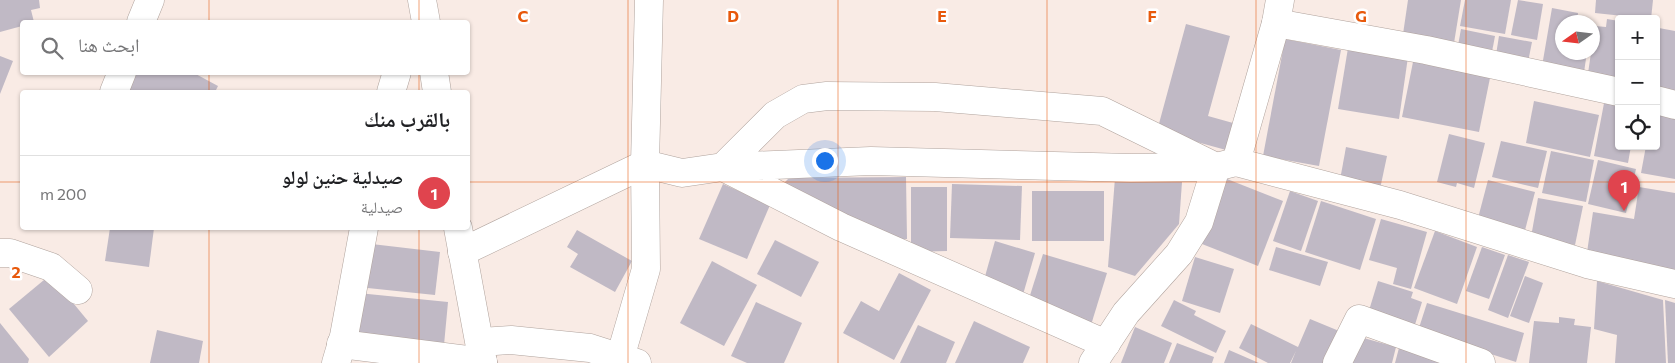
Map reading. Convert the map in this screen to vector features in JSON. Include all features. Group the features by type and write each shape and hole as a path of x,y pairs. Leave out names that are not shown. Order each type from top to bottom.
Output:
{"street":[{"path":"142,20 150,0"},
{"path":"414,20 421,0"},
{"path":"421,0 426,20"},
{"path":"364,230 338,354 482,356 511,340 580,347 628,360 646,270 645,164 649,0"},
{"path":"723,167 1100,354 1126,313 1179,254 1199,222 1226,165 1278,12 1426,50 1615,91"},
{"path":"115,90 121,75"},
{"path":"392,90 396,75"},
{"path":"434,75 437,90"},
{"path":"723,167 775,115 803,99 828,96 935,97 1102,111 1226,165 1400,205 1587,264 1675,284"},
{"path":"1660,101 1675,104"},
{"path":"482,356 470,301 460,240 645,164 682,173 723,167 871,161 1131,168 1226,165"},
{"path":"0,253 10,253 51,267 78,290"},
{"path":"1337,363 1358,318 1481,363"}],"building":[{"path":"0,0 39,0 40,8 31,10 34,20 20,20 20,27 0,32"},
{"path":"1408,0 1461,0 1453,49 1402,41"},
{"path":"1465,0 1511,0 1505,34 1460,26"},
{"path":"1518,0 1543,4 1537,40 1511,35"},
{"path":"1596,0 1653,0 1651,15 1595,13"},
{"path":"1552,8 1578,13 1578,15 1555,15 1555,60 1586,60 1583,79 1541,72"},
{"path":"1607,19 1615,20 1615,84 1587,80 1590,60 1600,60 1600,26 1606,27"},
{"path":"1186,24 1230,36 1208,116 1233,123 1226,150 1157,131"},
{"path":"1660,28 1675,31 1675,100 1660,97"},
{"path":"1461,29 1495,36 1491,57 1457,51"},
{"path":"1499,36 1532,42 1527,67 1495,61"},
{"path":"1285,39 1341,50 1319,166 1263,156"},
{"path":"1348,48 1408,57 1399,119 1338,109"},
{"path":"0,56 13,61 0,94"},
{"path":"1414,57 1491,73 1479,132 1402,117"},
{"path":"129,75 198,75 218,86 216,90 122,89"},
{"path":"1605,98 1615,100 1615,150 1630,150 1628,163 1594,156"},
{"path":"1534,101 1599,115 1590,157 1526,143"},
{"path":"1660,111 1675,113 1675,179 1641,173 1645,150 1660,150"},
{"path":"1449,134 1485,143 1474,188 1457,183 1456,187 1437,182"},
{"path":"1501,141 1547,151 1538,188 1492,177"},
{"path":"1346,147 1387,156 1380,189 1340,180"},
{"path":"1551,151 1594,160 1586,202 1542,193"},
{"path":"1598,160 1636,169 1626,213 1588,204"},
{"path":"906,177 907,239 886,239 868,232 868,224 855,224 783,184 789,178"},
{"path":"1115,178 1182,182 1179,224 1135,276 1108,267"},
{"path":"1227,179 1283,201 1258,266 1202,244"},
{"path":"1488,180 1535,192 1524,234 1477,222"},
{"path":"723,184 770,205 747,259 699,239"},
{"path":"952,184 1022,186 1020,240 950,238"},
{"path":"911,187 947,187 947,251 911,252"},
{"path":"1639,187 1675,193 1675,274 1586,259 1593,212 1634,219"},
{"path":"1032,191 1104,191 1104,241 1032,241"},
{"path":"1290,191 1318,201 1301,251 1273,241"},
{"path":"1538,198 1583,206 1575,245 1531,237"},
{"path":"1321,201 1376,219 1360,270 1305,252"},
{"path":"1381,219 1427,232 1411,289 1393,284 1397,268 1369,260"},
{"path":"110,230 154,230 149,267 105,261"},
{"path":"577,230 632,261 615,292 570,267 578,254 567,247"},
{"path":"1435,231 1477,247 1457,304 1414,288"},
{"path":"775,240 819,262 801,297 757,274"},
{"path":"995,241 1035,253 1022,298 982,287"},
{"path":"363,243 440,252 435,295 358,287"},
{"path":"1276,247 1328,262 1320,286 1269,270"},
{"path":"1482,247 1505,255 1489,299 1466,291"},
{"path":"1043,254 1107,273 1091,325 1027,305"},
{"path":"1508,255 1529,262 1508,318 1488,310"},
{"path":"1195,257 1234,269 1220,313 1182,301"},
{"path":"712,261 757,285 724,346 680,323"},
{"path":"899,273 931,290 894,360 843,333 861,301 879,311"},
{"path":"50,275 88,321 49,357 9,309"},
{"path":"1525,276 1543,283 1529,323 1510,316"},
{"path":"1378,281 1413,292 1411,298 1422,302 1413,331 1367,317"},
{"path":"1597,281 1663,300 1666,363 1615,363 1617,335 1594,329"},
{"path":"358,293 448,302 444,345 354,336"},
{"path":"1174,300 1196,311 1194,315 1226,331 1216,353 1161,326"},
{"path":"1665,300 1675,303 1675,363 1668,363"},
{"path":"756,302 802,323 784,363 747,363 731,356"},
{"path":"1427,303 1524,333 1516,362 1418,331"},
{"path":"1559,317 1575,319 1574,325 1591,327 1587,363 1529,363 1534,321 1559,323"},
{"path":"1310,319 1344,333 1332,363 1291,363 1296,351 1290,363 1268,363 1239,348 1251,324 1298,347"},
{"path":"974,321 1030,347 1023,363 955,363"},
{"path":"0,323 29,359 28,363 0,363"},
{"path":"918,325 955,342 946,363 900,363"},
{"path":"1135,327 1172,343 1164,363 1121,363"},
{"path":"157,330 203,341 199,363 150,363"},
{"path":"1360,337 1396,347 1392,363 1352,363"},
{"path":"1177,343 1214,357 1212,363 1169,363"},
{"path":"1399,348 1446,363 1395,363"},
{"path":"1229,350 1259,363 1224,363"}],"place":[{"name":"صيدلية حنين لولو","path":"1624,211"}]}
